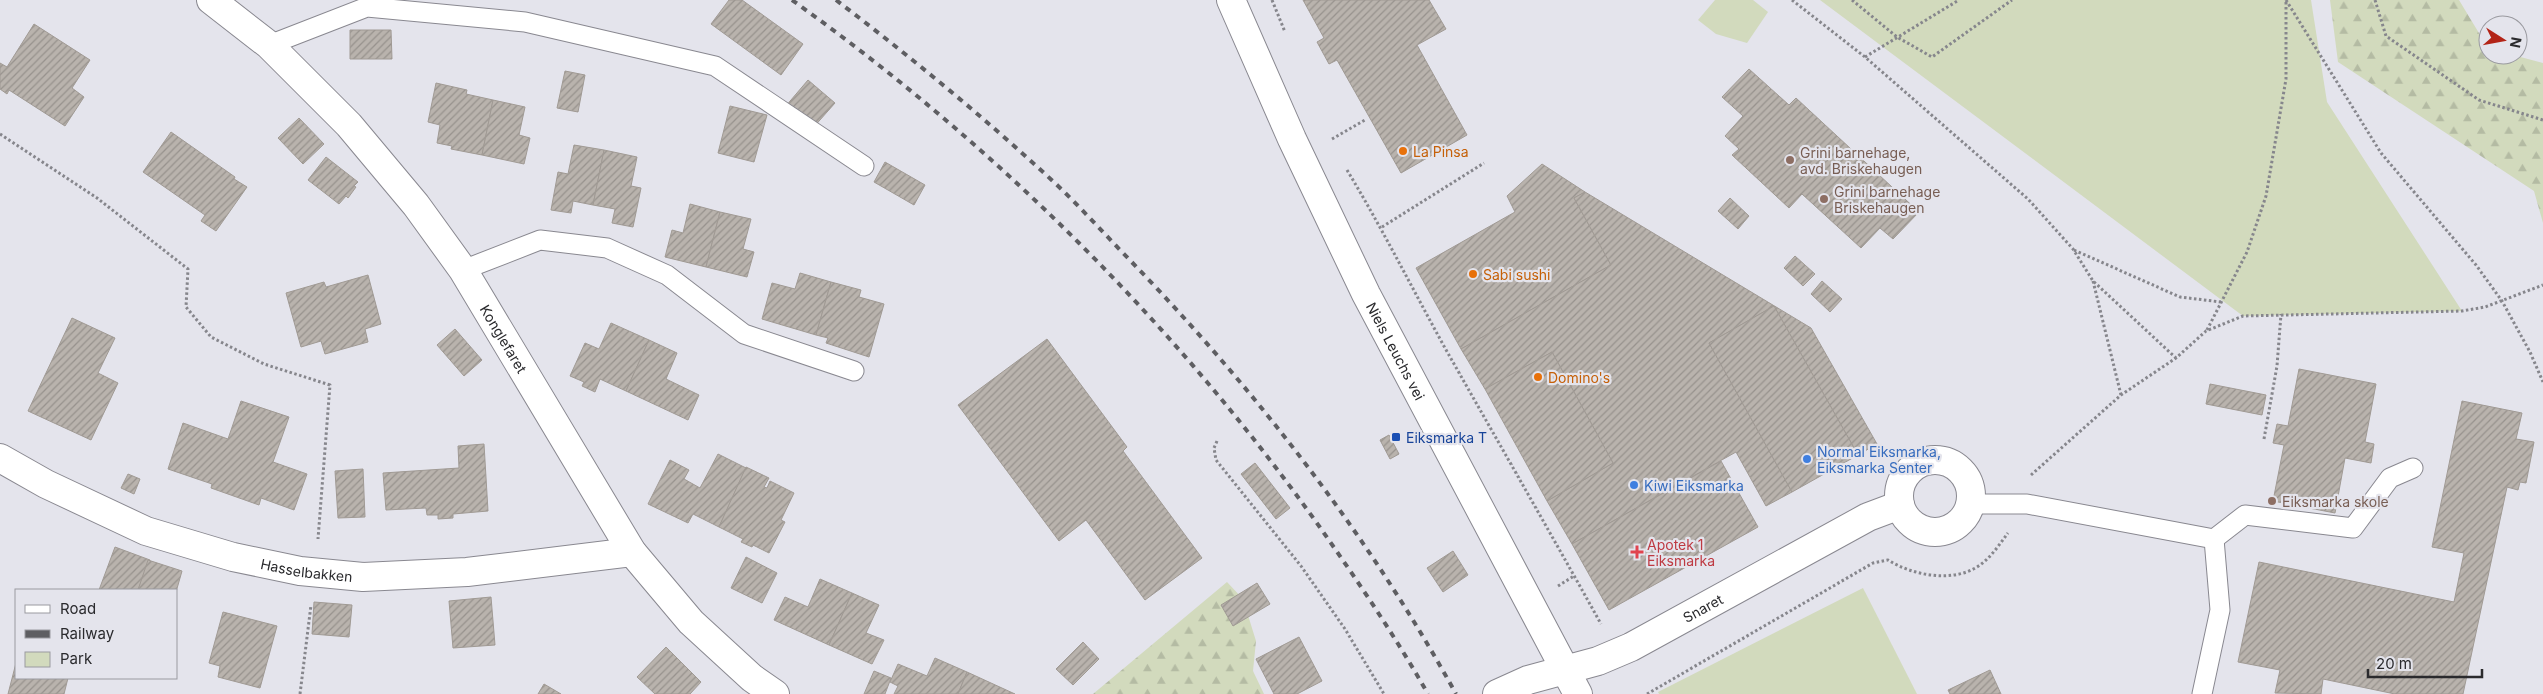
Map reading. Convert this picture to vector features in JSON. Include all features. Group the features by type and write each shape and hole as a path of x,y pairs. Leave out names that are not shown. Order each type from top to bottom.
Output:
{"street":[{"name":"Konglefaret","path":"211,0 269,45 349,125 416,205 463,270 632,552 691,622 752,678 775,694"},
{"name":"Niels Leuchs vei","path":"1231,0 1296,147 1366,294 1578,694"},
{"name":"Hasselbakken","path":"0,458 46,484 146,531 233,557 316,572 363,577 467,572 632,552"},
{"path":"1939,459 1954,464 1965,475 1971,489 1971,504 1964,518 1953,528 1939,532 1924,531 1911,524 1902,512 1898,498 1900,483 1906,472 1916,464 1927,460 1939,459"},
{"name":"Snaret","path":"1497,694 1528,680 1598,661 1631,647 1868,517 1900,505"}],"lane":[{"path":"269,45 367,7 525,22 715,66 864,166"},
{"path":"463,270 540,240 606,248 668,275 744,334 854,371"},
{"path":"1971,504 2027,504 2214,539 2246,515 2354,528 2390,478 2413,468"},
{"path":"2202,694 2220,610 2214,539"}],"path":[{"path":"1272,0 1286,36"},
{"path":"1792,0 1865,57 2028,199 2073,249 2092,281 2176,358"},
{"path":"1852,0 1897,37 1932,57 2012,0"},
{"path":"1865,57 1959,0"},
{"path":"2286,0 2381,153 2476,266 2502,301 2530,352 2543,382"},
{"path":"2206,331 2247,252 2266,196 2286,79 2286,0"},
{"path":"2374,0 2386,36 2479,100 2543,120"},
{"path":"1332,139 1366,120"},
{"path":"1327,131 1335,147"},
{"path":"0,134 97,198 188,269 186,307 211,337 264,364 330,385 316,572 300,694"},
{"path":"1343,162 1382,227 1446,349 1603,627"},
{"path":"1382,227 1484,162"},
{"path":"2073,249 2180,297 2221,302"},
{"path":"2092,281 2120,395"},
{"path":"1647,694 1873,563 1888,560 1900,568 1948,576 1976,568 1994,552 2011,529 2015,489 2120,395 2176,358 2206,331 2243,316 2462,311 2502,301 2543,285"},
{"path":"2264,439 2277,366 2281,314"},
{"path":"1217,442 1214,448 1216,460 1301,566 1345,629 1384,694"},
{"path":"1555,588 1574,576"}],"green space":[{"path":"1715,0 1753,0 1768,12 1747,43 1716,34 1698,20"},
{"path":"1820,0 2311,0 2327,102 2462,311 2243,316"},
{"path":"2330,0 2459,0 2478,31 2478,65 2528,65 2528,59 2543,63 2543,223 2534,191 2338,62"},
{"path":"1227,582 1243,599 1256,641 1253,671 1264,694 1093,694"},
{"path":"1863,588 1917,694 1659,694 1658,692"}],"building":[{"path":"729,0 742,0 803,44 781,75 711,24"},
{"path":"1303,0 1429,0 1446,29 1417,45 1467,135 1401,173 1337,60 1329,64 1317,42 1324,38"},
{"path":"34,24 90,60 72,88 84,97 65,126 9,90 7,94 0,89 0,63 7,67"},
{"path":"350,30 391,30 392,59 350,59"},
{"path":"1749,69 1789,105 1796,98 1919,212 1893,239 1880,228 1861,248 1802,194 1789,208 1732,155 1739,149 1725,136 1743,116 1722,97"},
{"path":"565,71 585,75 578,112 557,108"},
{"path":"808,80 835,103 812,129 785,107"},
{"path":"436,83 467,90 466,94 493,100 482,155 451,149 452,146 437,143 440,125 428,122"},
{"path":"493,100 525,107 519,135 530,138 524,164 482,155"},
{"path":"730,106 767,115 754,162 718,153"},
{"path":"299,118 324,144 303,164 278,138"},
{"path":"171,132 247,187 216,231 201,221 205,215 143,172"},
{"path":"574,145 604,150 593,205 573,201 571,213 551,210 558,172 568,174"},
{"path":"604,150 637,157 631,186 641,188 633,227 612,223 615,209 593,205"},
{"path":"326,157 358,182 348,198 346,196 339,204 308,180"},
{"path":"885,162 925,185 914,205 874,182"},
{"path":"1542,164 1585,192 1574,198 1611,265 1461,349 1416,268 1515,212 1507,196"},
{"path":"1585,192 1811,328 1877,444 1858,455 1774,306 1709,343 1792,492 1766,506 1736,452 1572,544 1547,501 1613,463 1552,352 1485,389 1461,349 1611,265 1574,198"},
{"path":"1730,198 1749,216 1738,229 1718,211"},
{"path":"690,204 720,212 706,267 665,257 672,230 683,233"},
{"path":"720,212 751,219 743,249 754,252 747,277 706,267"},
{"path":"1795,256 1815,274 1803,286 1784,268"},
{"path":"800,273 831,282 816,335 762,319 772,283 795,289"},
{"path":"368,275 381,324 365,329 368,342 325,354 321,341 301,347 286,293 324,282 326,287"},
{"path":"1822,281 1842,299 1830,312 1811,294"},
{"path":"831,282 861,290 859,297 884,304 869,357 826,343 828,338 816,335"},
{"path":"1774,306 1858,455 1792,492 1709,343"},
{"path":"72,318 115,338 98,373 118,383 91,440 28,411"},
{"path":"611,323 649,340 626,391 600,379 595,392 582,386 584,382 570,376 585,343 599,349"},
{"path":"455,329 482,360 464,376 437,345"},
{"path":"1047,339 1127,447 1123,451 1202,558 1145,600 1086,520 1059,541 958,405"},
{"path":"649,340 677,353 666,379 699,395 688,420 626,391"},
{"path":"1552,352 1613,463 1547,501 1485,389"},
{"path":"2299,369 2376,384 2365,442 2374,444 2371,463 2345,458 2335,513 2273,501 2284,445 2273,443 2277,424 2288,426"},
{"path":"2210,384 2266,395 2262,415 2206,404"},
{"path":"241,401 289,417 273,462 307,474 294,510 261,498 259,505 211,488 212,484 168,469 183,423 228,439"},
{"path":"2462,401 2522,413 2516,439 2534,442 2526,483 2520,482 2518,490 2507,487 2463,694 2395,694 2323,679 2321,694 2275,693 2280,670 2238,662 2259,562 2454,602 2464,553 2432,547"},
{"path":"1389,435 1399,454 1390,459 1380,440"},
{"path":"484,444 488,511 453,514 453,518 438,519 438,515 427,515 426,508 386,510 383,473 459,468 458,446"},
{"path":"718,454 746,468 719,527 693,514 688,523 648,504 670,460 689,470 684,479 700,488"},
{"path":"1721,461 1758,527 1609,610 1572,544"},
{"path":"1255,463 1290,508 1276,519 1241,474"},
{"path":"746,467 769,478 764,487 767,488 770,481 794,493 781,520 785,522 769,553 753,545 752,547 741,542 743,539 719,527"},
{"path":"363,469 365,517 338,518 335,471"},
{"path":"128,474 140,479 134,494 121,488"},
{"path":"115,547 150,560 138,589 99,589"},
{"path":"1453,551 1468,575 1443,592 1427,568"},
{"path":"746,557 777,573 762,603 731,588"},
{"path":"148,560 182,571 177,589 138,589"},
{"path":"820,579 852,593 829,645 774,620 785,597 808,607"},
{"path":"1257,583 1270,604 1233,626 1221,605"},
{"path":"852,593 879,605 866,633 884,640 872,664 829,645"},
{"path":"491,597 495,645 453,648 449,601"},
{"path":"314,602 352,605 349,637 312,634"},
{"path":"223,612 277,626 260,688 218,677 220,666 209,663"},
{"path":"1299,637 1322,681 1297,694 1274,694 1256,659"},
{"path":"1083,642 1099,659 1073,685 1056,669"},
{"path":"666,647 701,682 690,694 655,694 637,677"},
{"path":"935,658 967,672 958,694 894,694 898,686 890,682 898,664 927,676"},
{"path":"15,667 15,679 68,679 64,694 8,694"},
{"path":"1990,670 2001,694 1950,694 1948,690"},
{"path":"874,671 891,678 885,694 864,694"},
{"path":"967,672 1015,694 958,694"},
{"path":"544,684 561,694 538,694"}],"railway":[{"path":"792,0 867,56 940,115 1010,177 1077,241 1142,309 1204,379 1263,451 1319,526 1375,608 1428,694"},
{"path":"836,0 948,89 1056,184 1216,354 1304,461 1345,517 1384,575 1456,694"}],"place":[{"name":"La Pinsa","path":"1403,151"},
{"name":"Grini barnehage, avd. Briskehaugen","path":"1790,160"},
{"name":"Grini barnehage Briskehaugen","path":"1824,199"},
{"name":"Sabi sushi","path":"1473,274"},
{"name":"Domino's","path":"1538,377"},
{"name":"Eiksmarka T","path":"1396,437"},
{"name":"Normal Eiksmarka, Eiksmarka Senter","path":"1807,459"},
{"name":"Kiwi Eiksmarka","path":"1634,485"},
{"name":"Eiksmarka skole","path":"2272,501"},
{"name":"Apotek 1 Eiksmarka","path":"1637,552"}]}
